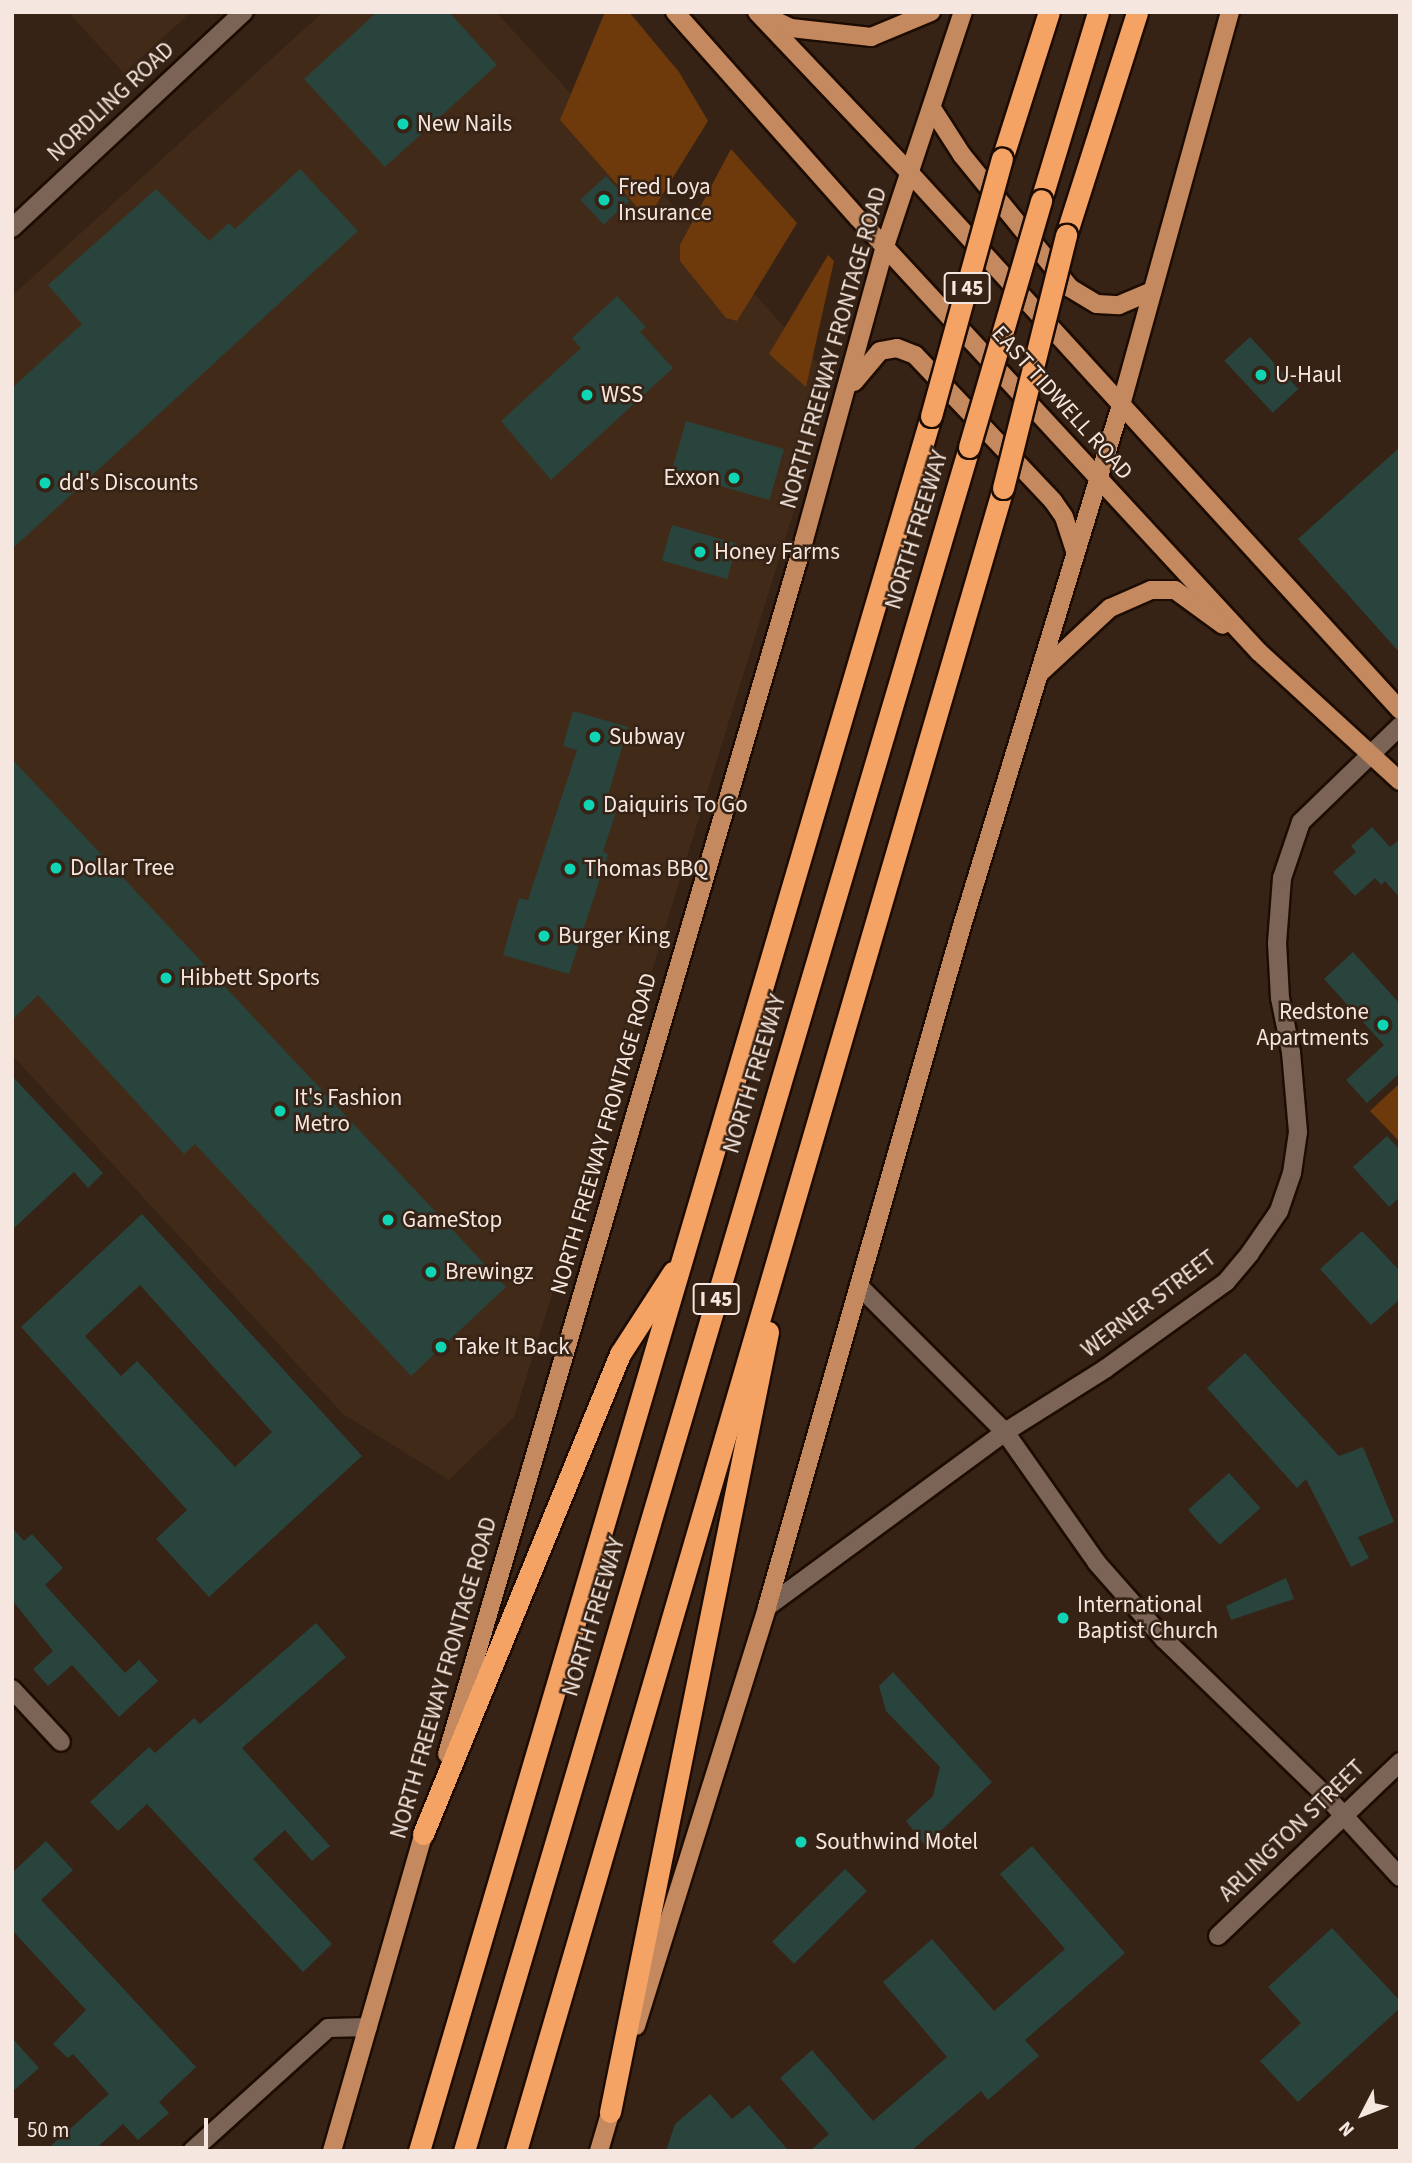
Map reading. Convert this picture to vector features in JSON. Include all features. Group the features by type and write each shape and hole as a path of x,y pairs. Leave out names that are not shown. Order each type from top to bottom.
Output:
{"highway":[{"name":"NORTH FREEWAY","path":"419,2151 931,416 1002,159 1049,12"},
{"name":"NORTH FREEWAY","path":"464,2151 1098,12"},
{"name":"I 45","path":"516,2151 1003,488 1066,235 1137,12"},
{"path":"610,2112 800,1178"},
{"path":"423,1833 620,1354 687,1249"}],"main road":[{"path":"757,12 791,29 871,37 931,12"},
{"name":"EAST TIDWELL ROAD","path":"757,12 910,173 1400,710"},
{"name":"NORTH FREEWAY FRONTAGE ROAD","path":"332,2151 845,396 885,246 933,110 963,12"},
{"path":"599,2151 747,1661 767,1607 1075,550 1121,405 1230,12"},
{"name":"EAST TIDWELL ROAD","path":"677,13 885,246 1259,652 1400,781"},
{"path":"933,110 962,155 1070,288 1097,304 1119,305 1152,291"},
{"path":"845,396 869,359 880,351 897,348 915,355 1053,501 1064,517 1075,550"},
{"path":"1040,673 1110,608 1154,589 1175,590 1259,652"}],"street":[{"name":"NORDLING ROAD","path":"12,228 244,12"},
{"name":"WERNER STREET","path":"767,1607 1005,1432 1105,1369 1226,1282 1279,1211 1297,1132 1291,1052 1280,998 1277,943 1282,878 1301,822 1400,726"},
{"path":"859,1286 1005,1432 1097,1563 1164,1639 1342,1815 1400,1877"},
{"path":"12,1689 61,1742"},
{"name":"ARLINGTON STREET","path":"1218,1937 1400,1762"},
{"path":"192,2151 328,2028 368,2027"}],"shaded area":[{"path":"68,12 191,12 124,73"},
{"path":"323,12 496,12 834,381 514,1417 449,1480 343,1414 12,1055 12,296"},
{"path":"605,12 629,12 679,72 708,121 651,213 645,216 560,120"},
{"path":"731,149 797,223 737,321 726,318 680,261 680,245"},
{"path":"828,255 834,261 806,387 769,354"},
{"path":"1400,1083 1400,1142 1370,1111"}],"building":[{"path":"377,12 449,12 497,65 385,167 304,79"},
{"path":"300,169 358,231 12,549 12,388 82,324 48,285 156,189 209,241 229,223 235,229"},
{"name":"Fred Loya Insurance","path":"606,176 629,201 604,225 580,200"},
{"name":"WSS","path":"617,296 646,327 640,332 673,368 551,480 501,421 581,348 572,338"},
{"name":"U-Haul","path":"1250,337 1298,389 1273,413 1224,361"},
{"name":"Exxon","path":"686,421 784,449 769,500 671,472"},
{"path":"1400,447 1400,653 1298,539"},
{"name":"Honey Farms","path":"672,525 737,544 727,579 662,561"},
{"path":"573,711 628,727 608,795 620,799 603,852 608,854 569,974 503,955 519,898 528,900 577,750 563,746"},
{"path":"12,759 506,1287 411,1376 195,1144 184,1154 38,995 12,1020"},
{"path":"1372,827 1390,847 1400,839 1400,898 1385,881 1381,885 1375,878 1355,896 1333,872 1356,852 1351,846"},
{"name":"Redstone Apartments","path":"1353,952 1400,1004 1400,1073 1367,1103 1346,1080 1384,1045 1324,979"},
{"path":"12,1076 103,1173 88,1188 74,1172 12,1230"},
{"path":"1387,1136 1400,1150 1400,1197 1389,1207 1353,1167"},
{"path":"142,1214 362,1456 209,1597 156,1539 187,1510 21,1327","holes":["140,1285 272,1432 235,1467 137,1361 121,1376 85,1336"]},
{"path":"1362,1231 1400,1271 1400,1299 1371,1325 1320,1269"},
{"path":"1245,1353 1339,1456 1363,1447 1394,1522 1358,1537 1369,1558 1351,1567 1306,1479 1297,1488 1207,1388"},
{"path":"1229,1473 1260,1508 1220,1545 1188,1510"},
{"path":"12,1528 24,1541 32,1534 63,1568 45,1585 125,1673 139,1660 158,1681 119,1717 72,1665 48,1686 33,1669 53,1651 12,1600"},
{"path":"1286,1578 1294,1599 1231,1620 1226,1606"},
{"path":"316,1623 346,1657 242,1748 330,1846 312,1861 285,1830 253,1859 332,1944 303,1972 147,1804 118,1831 90,1802 149,1747 155,1753 194,1718 200,1724"},
{"path":"893,1672 992,1782 925,1846 906,1821 933,1796 940,1767 886,1711 879,1686"},
{"path":"46,1841 73,1870 41,1900 196,2067 159,2102 169,2113 138,2140 123,2124 93,2151 45,2151 109,2094 73,2054 68,2058 53,2044 86,2010 12,1930 12,1873"},
{"path":"1032,1846 1125,1953 1025,2040 1039,2056 988,2100 981,2091 911,2151 810,2151 829,2134 780,2078 812,2050 873,2121 947,2057 883,1982 932,1939 994,2011 1065,1949 1000,1874"},
{"path":"845,1869 867,1891 794,1964 772,1942"},
{"path":"1332,1928 1400,2001 1400,2008 1298,2102 1260,2061 1301,2023 1268,1987"},
{"path":"12,2038 39,2068 12,2092"},
{"path":"710,2094 732,2119 749,2105 789,2151 666,2151 675,2124"}],"place":[{"name":"New Nails","path":"403,124"},
{"name":"Fred Loya Insurance","path":"604,200"},
{"name":"U-Haul","path":"1261,375"},
{"name":"WSS","path":"587,395"},
{"name":"Exxon","path":"734,478"},
{"name":"dd's Discounts","path":"45,483"},
{"name":"Honey Farms","path":"700,552"},
{"name":"Subway","path":"595,737"},
{"name":"Daiquiris To Go","path":"589,805"},
{"name":"Dollar Tree","path":"56,868"},
{"name":"Thomas BBQ","path":"570,869"},
{"name":"Burger King","path":"544,936"},
{"name":"Hibbett Sports","path":"166,978"},
{"name":"Redstone Apartments","path":"1383,1025"},
{"name":"It's Fashion Metro","path":"280,1111"},
{"name":"GameStop","path":"388,1220"},
{"name":"Brewingz","path":"431,1272"},
{"name":"Take It Back","path":"441,1347"},
{"name":"International Baptist Church","path":"1063,1618"},
{"name":"Southwind Motel","path":"801,1842"}]}
